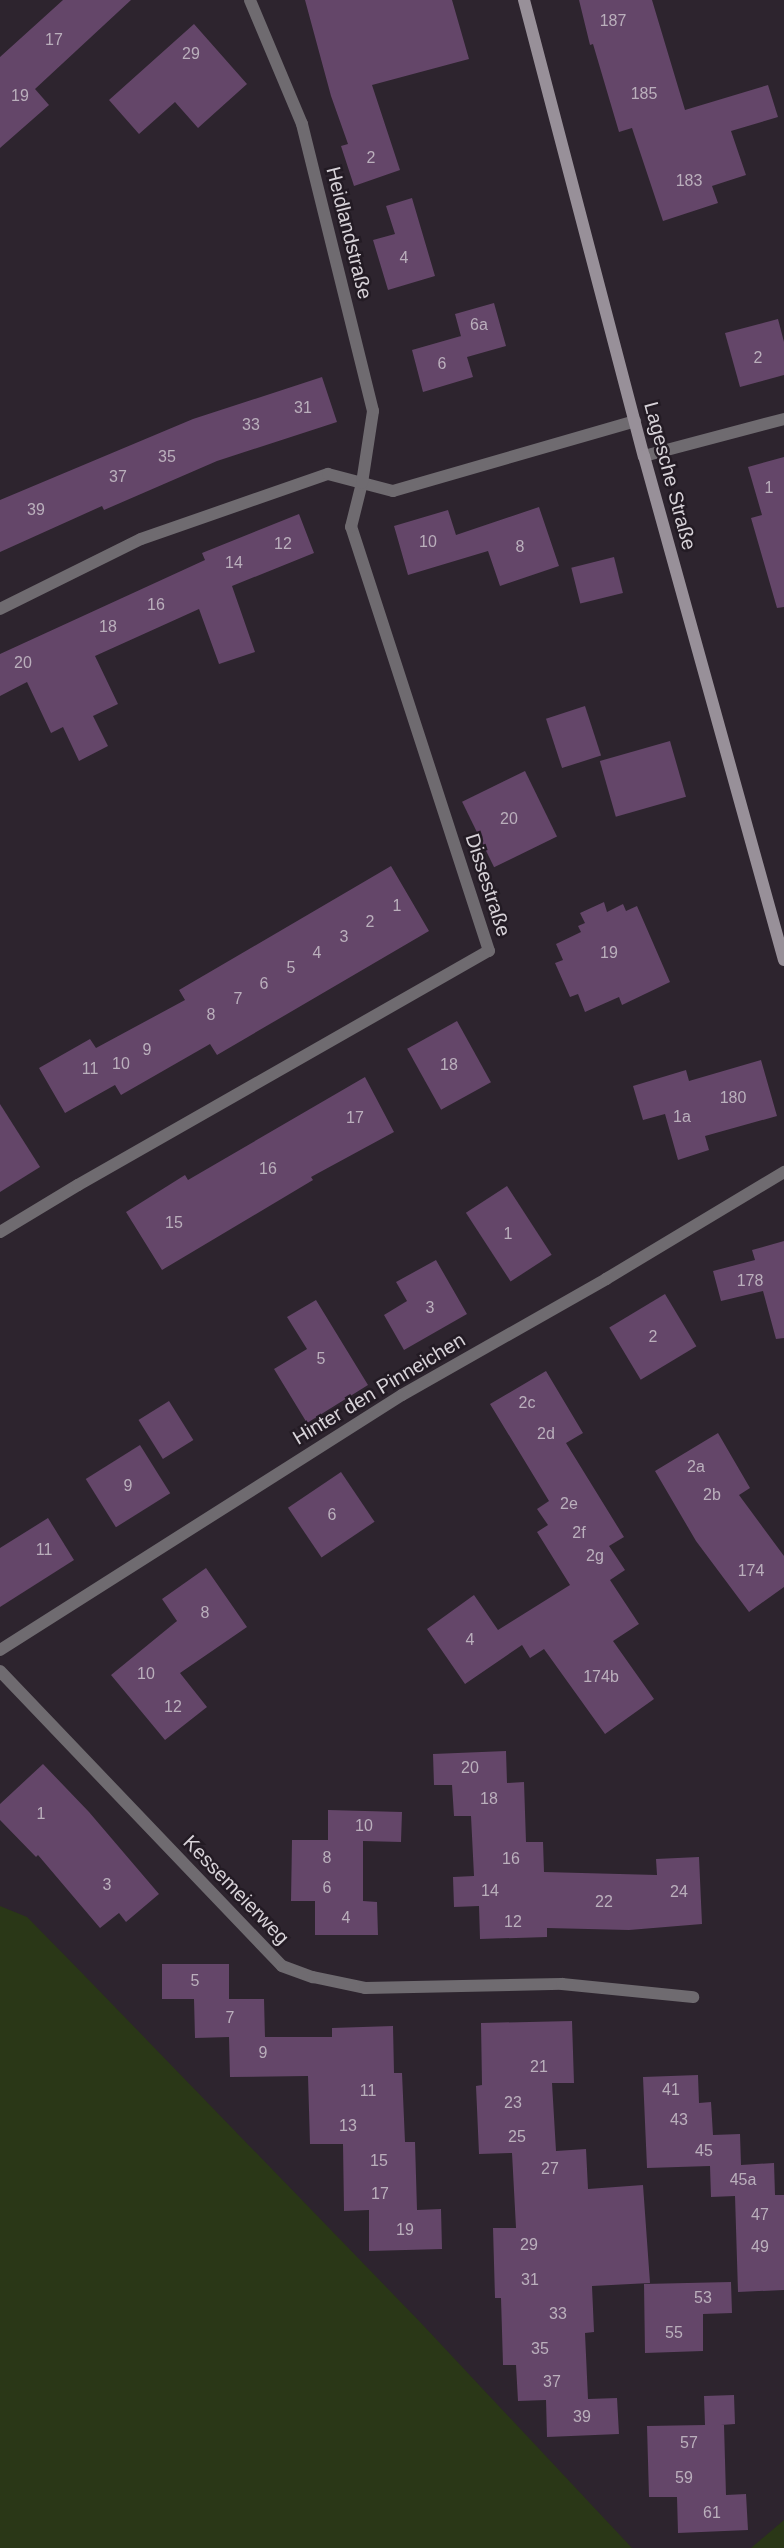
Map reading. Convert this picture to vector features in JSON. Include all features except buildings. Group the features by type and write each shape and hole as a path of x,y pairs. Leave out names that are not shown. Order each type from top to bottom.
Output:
{"street":[{"name":"Heidlandstraße","path":"250,0 302,124 373,411 363,483"},
{"name":"Lagesche Straße","path":"524,0 644,456 784,960"},
{"path":"644,456 784,419"},
{"path":"0,609 141,539 328,474 393,491 635,421"},
{"name":"Dissestraße","path":"0,1232 78,1185 489,951 351,526 363,483"},
{"name":"Hinter den Pinneichen","path":"0,1650 402,1395 606,1279 784,1172"},
{"name":"Kessemeierweg","path":"0,1671 282,1966 313,1977 365,1988 562,1984 693,1997"}],"green space":[{"path":"0,1906 27,1917 421,2323 632,2548 0,2548"},
{"path":"784,2520 784,2548 751,2548"}]}
